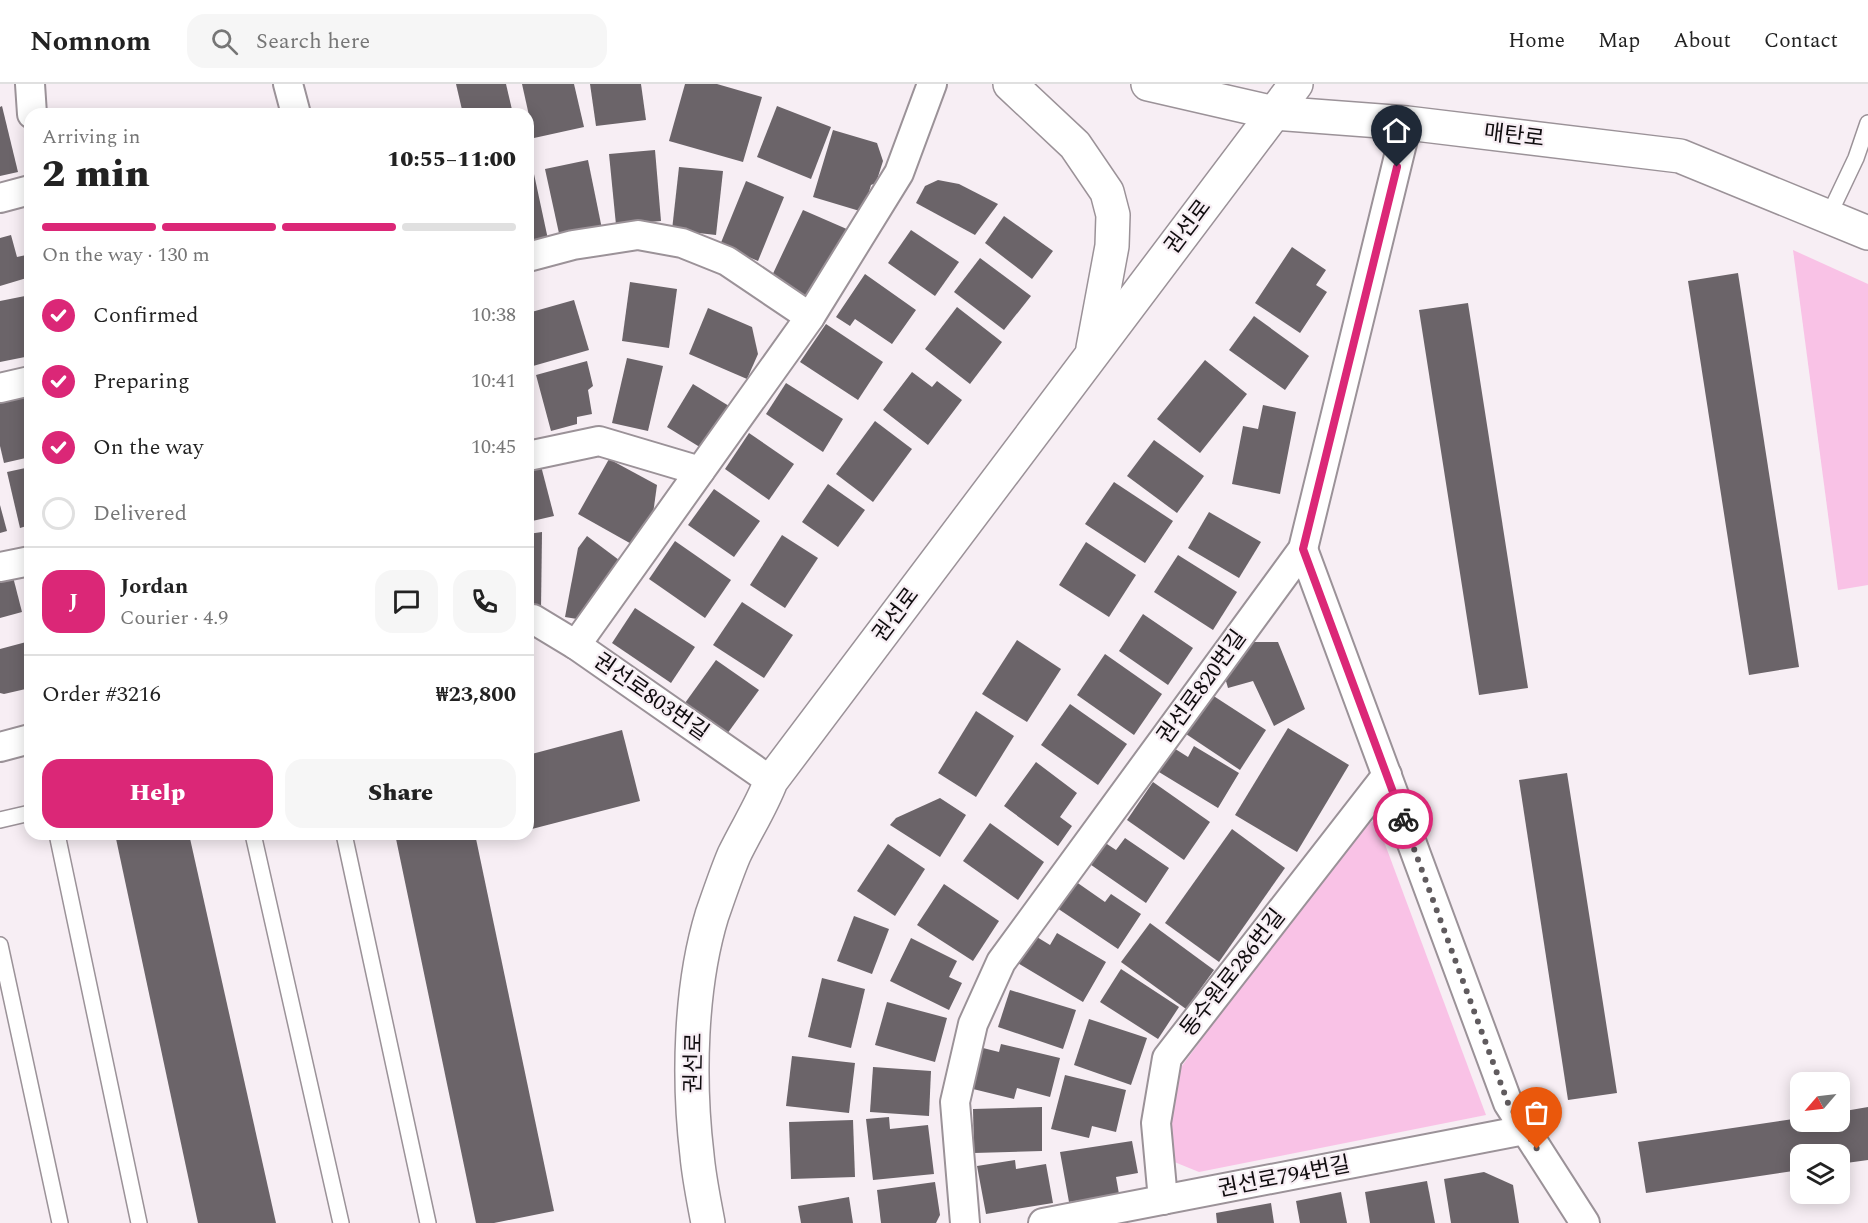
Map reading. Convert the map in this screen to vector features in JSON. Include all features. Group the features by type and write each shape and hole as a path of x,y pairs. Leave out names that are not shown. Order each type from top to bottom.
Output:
{"street":[{"path":"30,84 32,108"},
{"path":"288,84 294,108"},
{"path":"576,645 810,317 899,173 932,84"},
{"path":"1010,84 1075,145 1107,192 1113,215 1112,246 1092,355"},
{"name":"매탄로","path":"1148,84 1274,113 1407,123 1680,156 1868,233"},
{"name":"권선로","path":"708,1223 697,1157 692,1096 693,1035 699,977 712,916 734,856 771,781 1296,84"},
{"name":"권선로820번길","path":"965,1223 955,1102 973,1024 1001,962 1303,549 1407,123"},
{"path":"0,198 24,192"},
{"path":"534,255 573,245 638,236 682,243 727,261 810,317"},
{"path":"0,388 24,382"},
{"path":"534,455 599,441 700,471"},
{"path":"1303,549 1508,1103 1585,1223"},
{"path":"0,567 24,562"},
{"name":"권선로803번길","path":"534,620 576,645 771,781"},
{"path":"0,747 24,741"},
{"name":"동수원로286번길","path":"1163,1200 1155,1123 1167,1058 1387,775"},
{"name":"권선로794번길","path":"1043,1223 1525,1130"}],"lane":[{"path":"1828,217 1856,158 1868,123"},
{"path":"0,820 24,814"},
{"path":"58,840 139,1223"},
{"path":"255,840 341,1223"},
{"path":"345,840 428,1223"},
{"path":"0,945 60,1223"}],"shaded area":[{"path":"1793,250 1868,284 1868,585 1838,590"},
{"path":"1376,820 1486,1115 1199,1172 1167,1159 1176,1074 1356,829"}],"building":[{"path":"456,84 506,84 512,108 462,108"},
{"path":"522,84 574,84 584,127 534,138 534,108 527,108"},
{"path":"590,84 641,84 646,120 596,126"},
{"path":"685,84 717,84 762,97 743,162 669,141"},
{"path":"2,106 18,172 0,176 0,107"},
{"path":"777,106 831,127 811,179 757,157"},
{"path":"833,130 877,143 883,161 876,183 871,185 863,212 813,197"},
{"path":"655,150 661,221 616,225 609,154"},
{"path":"588,160 602,229 560,238 545,169"},
{"path":"679,167 723,171 716,235 672,230"},
{"path":"534,174 549,244 534,247"},
{"path":"938,180 959,184 998,204 975,235 916,203 925,186"},
{"path":"746,181 784,197 758,261 720,245"},
{"path":"803,210 849,230 805,302 769,282"},
{"path":"1004,216 1053,251 1032,279 985,243"},
{"path":"911,230 959,262 935,296 888,263"},
{"path":"11,235 17,257 24,255 24,279 0,286 0,238"},
{"path":"1292,247 1326,270 1316,285 1327,292 1300,333 1255,303"},
{"path":"980,258 1031,296 1004,330 954,292"},
{"path":"1738,273 1799,667 1749,675 1688,281"},
{"path":"865,274 916,310 892,344 855,319 850,326 836,317"},
{"path":"630,282 677,289 669,348 622,341"},
{"path":"24,296 24,357 0,362 0,301"},
{"path":"574,300 589,350 534,366 534,311"},
{"path":"1468,303 1528,688 1479,695 1419,310"},
{"path":"957,307 1002,342 970,384 925,349"},
{"path":"708,308 752,327 758,354 747,379 689,354"},
{"path":"1254,316 1309,356 1285,390 1229,350"},
{"path":"826,324 883,362 858,400 800,362"},
{"path":"627,358 663,366 648,431 612,423"},
{"path":"1205,360 1247,394 1200,453 1157,419"},
{"path":"587,361 593,386 588,390 592,414 577,417 577,424 551,431 536,375"},
{"path":"912,372 932,387 937,381 962,400 928,445 883,410"},
{"path":"786,383 843,419 823,452 766,414"},
{"path":"693,384 729,406 703,449 667,427"},
{"path":"24,393 24,458 4,463 0,446 0,399"},
{"path":"1263,405 1296,412 1280,494 1232,484 1243,426 1258,429"},
{"path":"875,421 912,449 873,502 836,474"},
{"path":"749,433 794,464 769,500 725,469"},
{"path":"1154,440 1204,476 1177,513 1127,476"},
{"path":"609,459 657,485 653,514 635,546 578,514"},
{"path":"541,466 554,516 534,521 534,468"},
{"path":"24,468 24,527 20,528 7,472"},
{"path":"1114,482 1173,521 1145,563 1085,524"},
{"path":"828,484 865,510 838,547 802,522"},
{"path":"714,489 760,521 734,557 688,525"},
{"path":"0,505 7,531 0,533"},
{"path":"1209,512 1261,542 1239,578 1188,548"},
{"path":"542,532 541,609 534,610 534,533"},
{"path":"782,535 818,558 785,608 750,585"},
{"path":"587,536 619,560 577,619 565,617 578,548"},
{"path":"675,541 731,580 705,618 649,579"},
{"path":"1086,542 1136,575 1109,617 1059,585"},
{"path":"1178,555 1237,592 1213,630 1154,592"},
{"path":"11,569 22,612 0,618 0,571"},
{"path":"742,602 793,635 764,678 713,645"},
{"path":"635,608 695,647 671,683 612,643"},
{"path":"1143,614 1193,648 1168,685 1119,651"},
{"path":"1017,640 1061,669 1027,722 982,694"},
{"path":"1244,642 1278,642 1305,709 1274,726 1253,681 1228,688 1221,664"},
{"path":"24,643 24,689 0,693 0,649"},
{"path":"1105,654 1162,694 1134,735 1077,695"},
{"path":"716,660 759,690 727,734 685,703"},
{"path":"1209,693 1266,730 1240,770 1183,732"},
{"path":"1070,704 1127,744 1098,785 1041,745"},
{"path":"976,711 1014,736 976,797 938,773"},
{"path":"1288,728 1349,765 1297,852 1235,815"},
{"path":"622,730 640,801 534,828 534,753"},
{"path":"1169,745 1188,757 1194,746 1239,773 1218,808 1154,769"},
{"path":"1036,762 1077,793 1060,817 1072,826 1058,846 1004,806"},
{"path":"1567,773 1617,1093 1568,1100 1519,780"},
{"path":"1153,782 1210,822 1184,860 1127,820"},
{"path":"940,798 966,815 940,857 890,825 896,818"},
{"path":"990,823 1044,862 1018,900 963,861"},
{"path":"1232,829 1285,868 1219,962 1165,923"},
{"path":"1098,838 1116,850 1125,838 1169,868 1146,903 1084,860"},
{"path":"116,840 190,840 276,1223 198,1223"},
{"path":"396,840 476,840 554,1211 494,1223 476,1223"},
{"path":"888,844 925,869 895,916 857,891"},
{"path":"1072,879 1105,902 1111,894 1141,914 1118,949 1054,906"},
{"path":"944,884 999,921 973,961 917,925"},
{"path":"854,916 889,929 872,974 837,961"},
{"path":"1150,923 1214,970 1186,1009 1121,962"},
{"path":"1057,933 1106,962 1083,1002 1016,962 1032,934 1050,945"},
{"path":"911,938 957,961 949,977 962,983 949,1010 890,981"},
{"path":"1121,969 1179,1007 1158,1039 1100,1002"},
{"path":"822,978 865,989 851,1048 808,1037"},
{"path":"1010,990 1076,1010 1063,1049 998,1027"},
{"path":"887,1002 947,1018 935,1062 875,1045"},
{"path":"1089,1019 1147,1038 1131,1085 1074,1065"},
{"path":"1001,1044 1060,1058 1050,1097 1017,1088 1014,1099 973,1089 983,1048 999,1052"},
{"path":"792,1056 855,1063 849,1113 786,1106"},
{"path":"873,1067 931,1071 929,1116 870,1112"},
{"path":"1065,1075 1126,1090 1116,1132 1092,1126 1089,1138 1051,1129"},
{"path":"1042,1107 1042,1151 974,1153 973,1109"},
{"path":"1868,1107 1868,1160 1850,1162 1850,1144 1790,1144 1790,1171 1646,1193 1638,1142 1790,1119 1790,1132 1850,1132 1850,1110"},
{"path":"889,1117 890,1129 928,1125 934,1174 873,1180 866,1119"},
{"path":"853,1120 855,1177 791,1179 789,1122"},
{"path":"1132,1141 1138,1173 1116,1177 1119,1194 1069,1202 1060,1152"},
{"path":"1015,1160 1016,1169 1046,1164 1053,1203 986,1214 977,1166"},
{"path":"1484,1172 1513,1185 1519,1223 1451,1223 1444,1179"},
{"path":"1427,1181 1435,1223 1370,1223 1365,1192"},
{"path":"935,1182 940,1215 936,1223 881,1223 877,1190"},
{"path":"1341,1192 1347,1223 1300,1223 1296,1201"},
{"path":"849,1197 853,1223 801,1223 798,1206"},
{"path":"1271,1203 1274,1223 1217,1223 1216,1213"}],"way so far":[{"path":"1403,819 1508,1103 1537,1149"}],"route":[{"path":"1397,167 1303,549 1403,819"}]}
